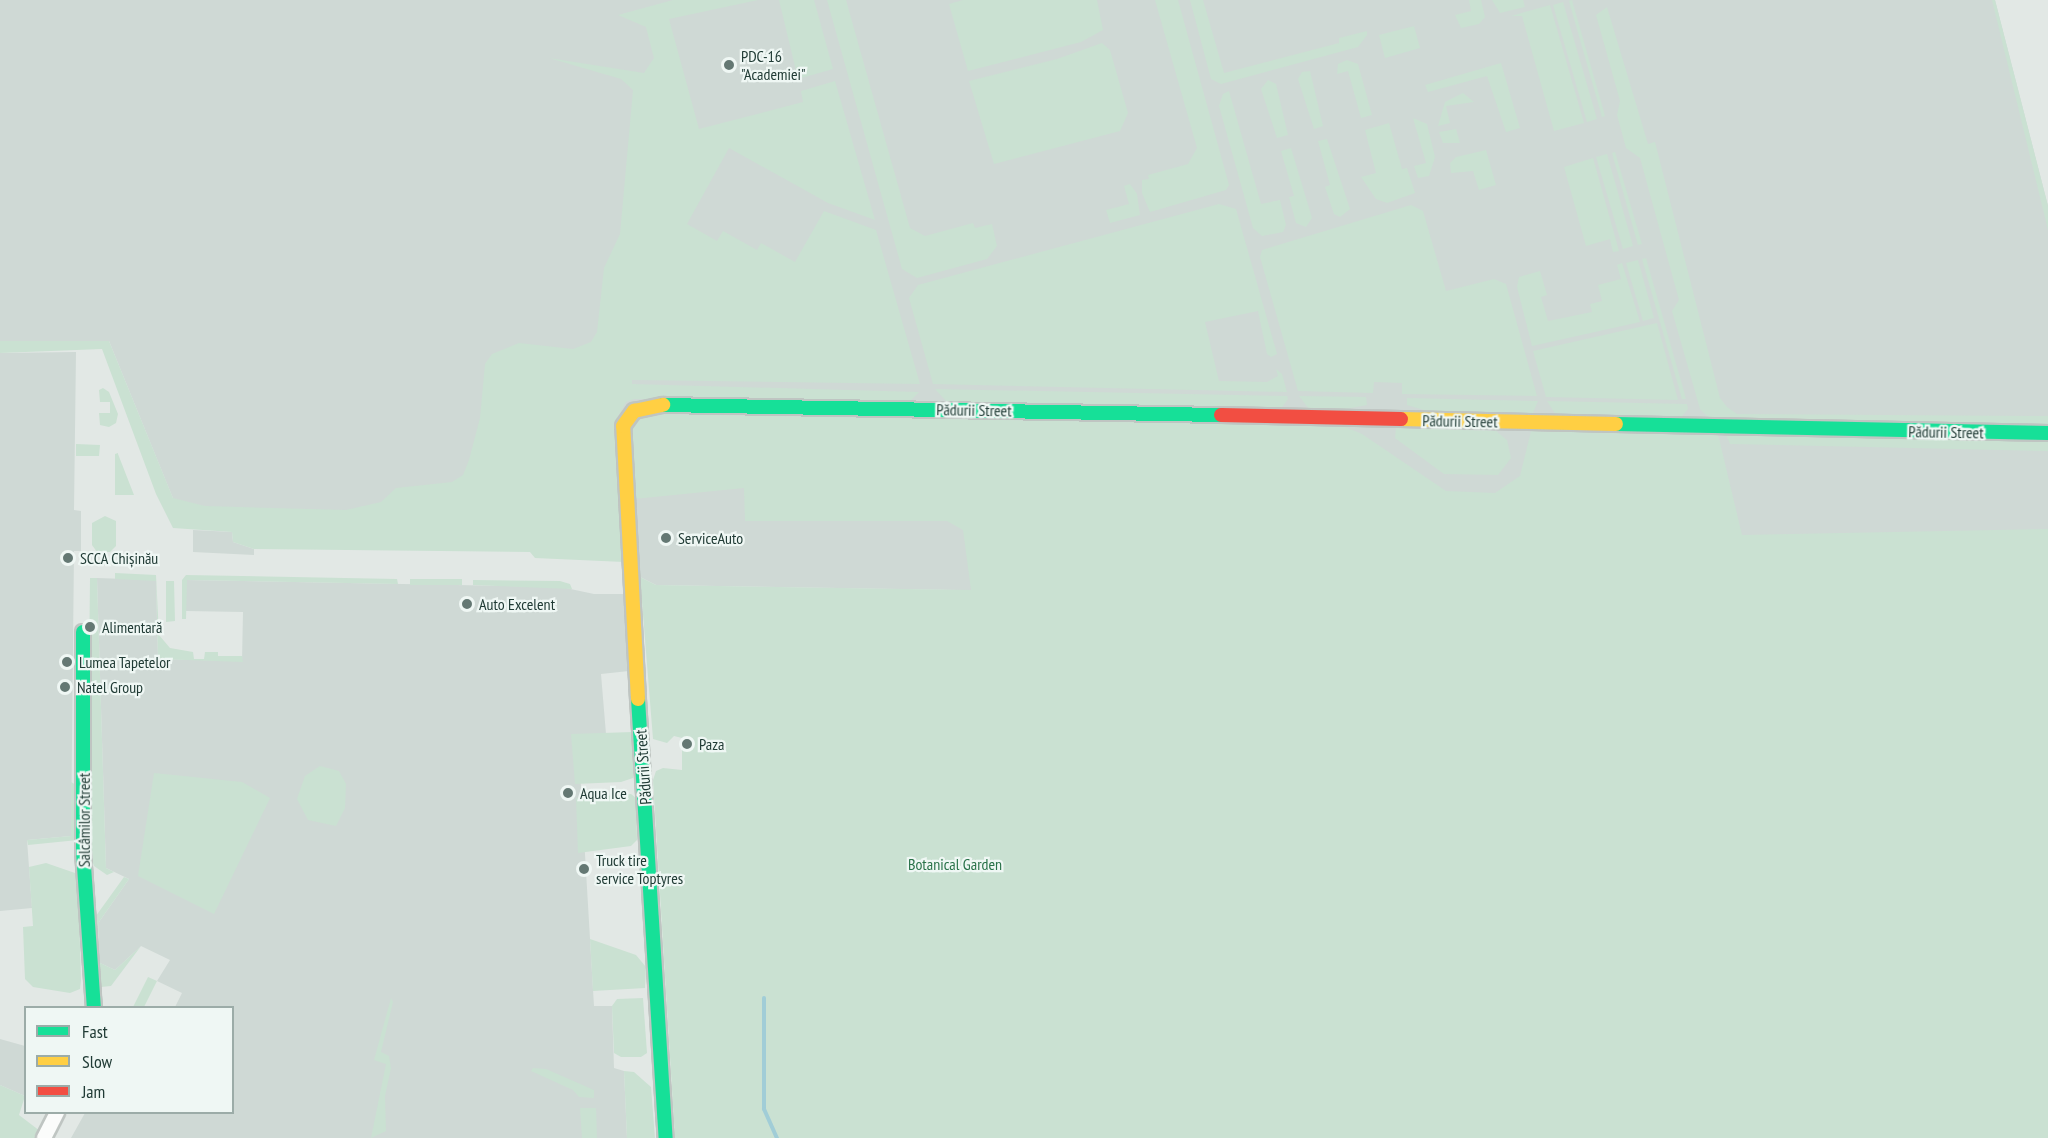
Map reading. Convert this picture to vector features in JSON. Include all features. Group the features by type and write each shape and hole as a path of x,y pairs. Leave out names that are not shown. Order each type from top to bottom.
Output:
{"street":[{"name":"Pădurii Street","path":"666,1138 622,452 623,426 634,411 659,405 932,409 2048,434"},
{"name":"Salcâmilor Street","path":"83,632 83,852 94,1006"},
{"path":"44,1138 56,1114"}],"shaded area":[{"path":"0,0 1995,0 2048,206 2048,608 656,585 640,577 634,499 181,518 109,341 0,341"},
{"path":"76,352 74,510 81,511 81,551 74,551 71,836 27,840 32,908 0,911 0,353"},
{"path":"193,530 232,532 233,542 254,549 254,555 193,552"},
{"path":"97,578 156,580 158,659 242,661 243,612 186,611 186,580 561,587 594,594 625,594 629,671 601,674 606,734 578,736 594,1006 612,1006 614,1068 624,1071 627,1138 71,1138 84,1114 234,1114 234,1006 176,1006 182,993 157,981 170,960 141,946 115,970 98,962 99,922 129,879 106,868"},
{"path":"0,1039 24,1046 24,1096 0,1085"}],"green space":[{"path":"673,0 758,0 669,19 699,129 803,102 801,91 835,81 875,220 828,203 729,148 687,224 717,241 723,231 757,250 761,243 795,262 824,211 876,230 920,384 632,380 632,384 919,392 908,403 705,399 634,399 626,402 615,422 624,562 535,558 530,552 254,549 233,542 232,532 173,528 156,494 102,349 0,353 0,341 109,341 173,498 205,506 346,510 381,502 396,488 452,482 463,475 469,460 480,418 485,364 492,354 519,343 573,349 591,342 597,332 604,268 620,234 633,90 621,79 549,58 644,73 654,58 646,27 618,15"},
{"path":"779,0 814,0 833,69 798,79"},
{"path":"827,0 846,0 910,228 925,236 973,223 975,228 992,224 997,246 987,259 917,278 902,269"},
{"path":"963,0 1097,0 1103,30 1081,42 968,71 949,4"},
{"path":"1155,0 1178,0 1229,185 1226,190 1150,212 1142,193 1142,180 1149,179 1148,175 1188,164 1197,148"},
{"path":"1190,0 1203,0 1224,73 1339,43 1339,38 1367,31 1367,35 1358,47 1221,84 1211,79"},
{"path":"1469,0 1481,0 1485,17 1479,24 1461,28 1455,15 1471,11"},
{"path":"1492,0 1523,0 1525,7 1500,13"},
{"path":"1572,0 1605,116 1602,117 1569,1"},
{"path":"1992,0 1995,0 2048,206 2048,230"},
{"path":"1563,2 1597,119 1587,122 1553,5"},
{"path":"1550,5 1584,123 1554,131 1522,16 1511,16"},
{"path":"1607,7 1648,144 1655,142 1720,398 1727,407 1737,414 2048,416 2048,427 1714,420 1707,416 1700,409 1672,311 1679,300 1640,158 1626,148 1617,115 1620,101 1596,15"},
{"path":"1414,26 1420,48 1385,58 1379,35"},
{"path":"1102,43 1110,50 1128,113 1120,131 994,164 969,81 1057,59"},
{"path":"1347,60 1358,64 1372,115 1361,118 1348,71 1337,74 1338,64"},
{"path":"1501,63 1520,128 1506,132 1487,76 1428,92 1425,85"},
{"path":"1310,71 1323,126 1314,129 1298,79 1302,72"},
{"path":"1268,80 1276,84 1288,135 1277,138 1261,89"},
{"path":"1229,91 1261,204 1280,200 1286,225 1283,232 1262,236 1253,228 1219,106 1223,94"},
{"path":"1463,93 1474,102 1446,106 1450,123 1438,126 1445,102"},
{"path":"1413,118 1427,124 1435,157 1429,176 1418,178 1414,166 1426,163"},
{"path":"1389,123 1402,169 1407,168 1415,193 1387,203 1376,199 1361,177 1376,173 1365,130"},
{"path":"1456,129 1460,143 1443,143 1439,132"},
{"path":"1327,139 1350,209 1340,217 1334,214 1325,187 1330,185 1318,141"},
{"path":"1291,148 1312,218 1306,227 1296,223 1289,197 1294,196 1281,151"},
{"path":"1486,150 1496,185 1479,190 1473,171 1451,173 1450,163 1456,157"},
{"path":"1615,152 1642,244 1638,245 1612,153"},
{"path":"1607,154 1633,246 1623,249 1596,157"},
{"path":"1593,158 1619,251 1613,252 1610,239 1586,246 1564,167"},
{"path":"1130,184 1137,194 1140,215 1110,223 1106,210 1129,204 1124,186"},
{"path":"1219,204 1236,209 1277,354 1271,357 1267,354 1258,311 1205,322 1219,381 1267,382 1278,376 1276,369 1282,374 1287,392 933,384 909,298 918,285"},
{"path":"1411,205 1423,211 1446,291 1494,279 1506,284 1537,396 1402,394 1402,383 1374,382 1373,393 1298,391 1260,257 1262,250"},
{"path":"1646,258 1686,399 1682,399 1642,259"},
{"path":"1638,260 1654,318 1643,321 1626,263"},
{"path":"1622,263 1640,322 1532,346 1517,287 1519,277 1540,271 1547,295 1541,297 1548,321 1592,312 1590,304 1602,301 1598,285 1621,279 1617,265"},
{"path":"1657,323 1678,400 1546,397 1533,351"},
{"path":"103,388 109,392 118,414 116,423 109,427 100,425 99,413 110,413 110,402 100,402 99,390"},
{"path":"935,389 1287,396 1288,399 1280,410 947,402"},
{"path":"1299,396 1366,397 1367,405 1335,411 1309,409"},
{"path":"1407,398 1538,401 1532,415 1434,413 1407,405"},
{"path":"1547,401 1687,404 1688,409 1682,416 1556,415"},
{"name":"Botanical Garden","path":"651,414 1343,426 1362,434 1446,491 1495,493 1520,476 1531,431 1718,434 1742,535 2048,529 2048,1138 675,1138 653,780 656,771 663,768 682,770 682,738 674,736 667,743 653,739 640,577 656,585 971,590 963,530 947,521 745,521 744,488 634,499 631,429 639,418"},
{"path":"1396,428 1496,431 1507,440 1511,458 1498,475 1444,474 1395,438"},
{"path":"1726,434 2048,439 2048,451 1730,444"},
{"path":"76,444 100,445 99,456 76,456"},
{"path":"118,453 134,495 115,495 115,454"},
{"path":"105,516 116,521 116,546 110,552 97,552 92,545 92,523"},
{"path":"115,573 156,575 159,635 170,648 193,652 194,659 204,659 205,652 218,652 218,656 242,656 243,662 158,659 156,581 115,579"},
{"path":"186,575 397,579 398,584 187,580 186,619 182,619 182,580"},
{"path":"90,578 97,578 106,868 114,872 107,875 94,866 87,848"},
{"path":"410,579 462,579 462,585 410,585"},
{"path":"473,580 560,581 570,584 572,589 473,585"},
{"path":"166,581 174,581 175,621 166,622"},
{"path":"633,732 633,778 621,782 575,784 571,734"},
{"path":"320,766 339,771 346,784 345,808 336,826 308,820 297,799 305,776"},
{"path":"154,773 242,782 270,798 214,914 138,876"},
{"path":"71,782 78,786 78,840 28,845 27,840 71,836"},
{"path":"631,794 636,798 637,840 631,846 578,853 576,798"},
{"path":"46,863 75,873 78,880 81,980 80,989 70,993 33,987 25,979 23,927 33,926 29,867"},
{"path":"124,877 129,879 99,922 98,962 115,970 141,946 111,986 101,987 96,980 93,920"},
{"path":"590,939 636,955 646,967 645,988 593,991"},
{"path":"148,977 157,981 144,1006 134,1006"},
{"path":"391,998 393,1002 381,1052 389,1056 391,1068 385,1096 386,1131 371,1138 386,1064 374,1060"},
{"path":"643,998 647,1053 641,1057 621,1057 614,1053 612,1006 617,999"},
{"path":"533,1068 546,1069 594,1090 594,1098 579,1097 573,1090 531,1071"},
{"path":"624,1071 634,1072 651,1087 655,1138 627,1138"},
{"path":"0,1085 24,1096 19,1115 40,1131 37,1138 0,1138"},
{"path":"580,1108 596,1108 597,1138 582,1138"}],"waterway":[{"path":"764,998 764,1109 777,1138"}],"traffic: fast":[{"path":"663,405 1221,415"},
{"path":"1616,424 2048,433"},
{"path":"83,632 83,852 94,1006"},
{"path":"638,699 666,1138"}],"traffic: slow":[{"path":"638,699 623,426 634,411 663,405"},
{"path":"1401,419 1616,424"}],"traffic: jam":[{"path":"1221,415 1401,419"}],"place":[{"name":"PDC-16 \"Academiei\"","path":"729,65"},
{"name":"ServiceAuto","path":"666,538"},
{"name":"SCCA Chișinău","path":"68,558"},
{"name":"Auto Excelent","path":"467,604"},
{"name":"Alimentară","path":"90,627"},
{"name":"Lumea Tapetelor","path":"67,662"},
{"name":"Natel Group","path":"65,687"},
{"name":"Paza","path":"687,744"},
{"name":"Aqua Ice","path":"568,793"},
{"name":"Truck tire service Toptyres","path":"584,869"}]}
